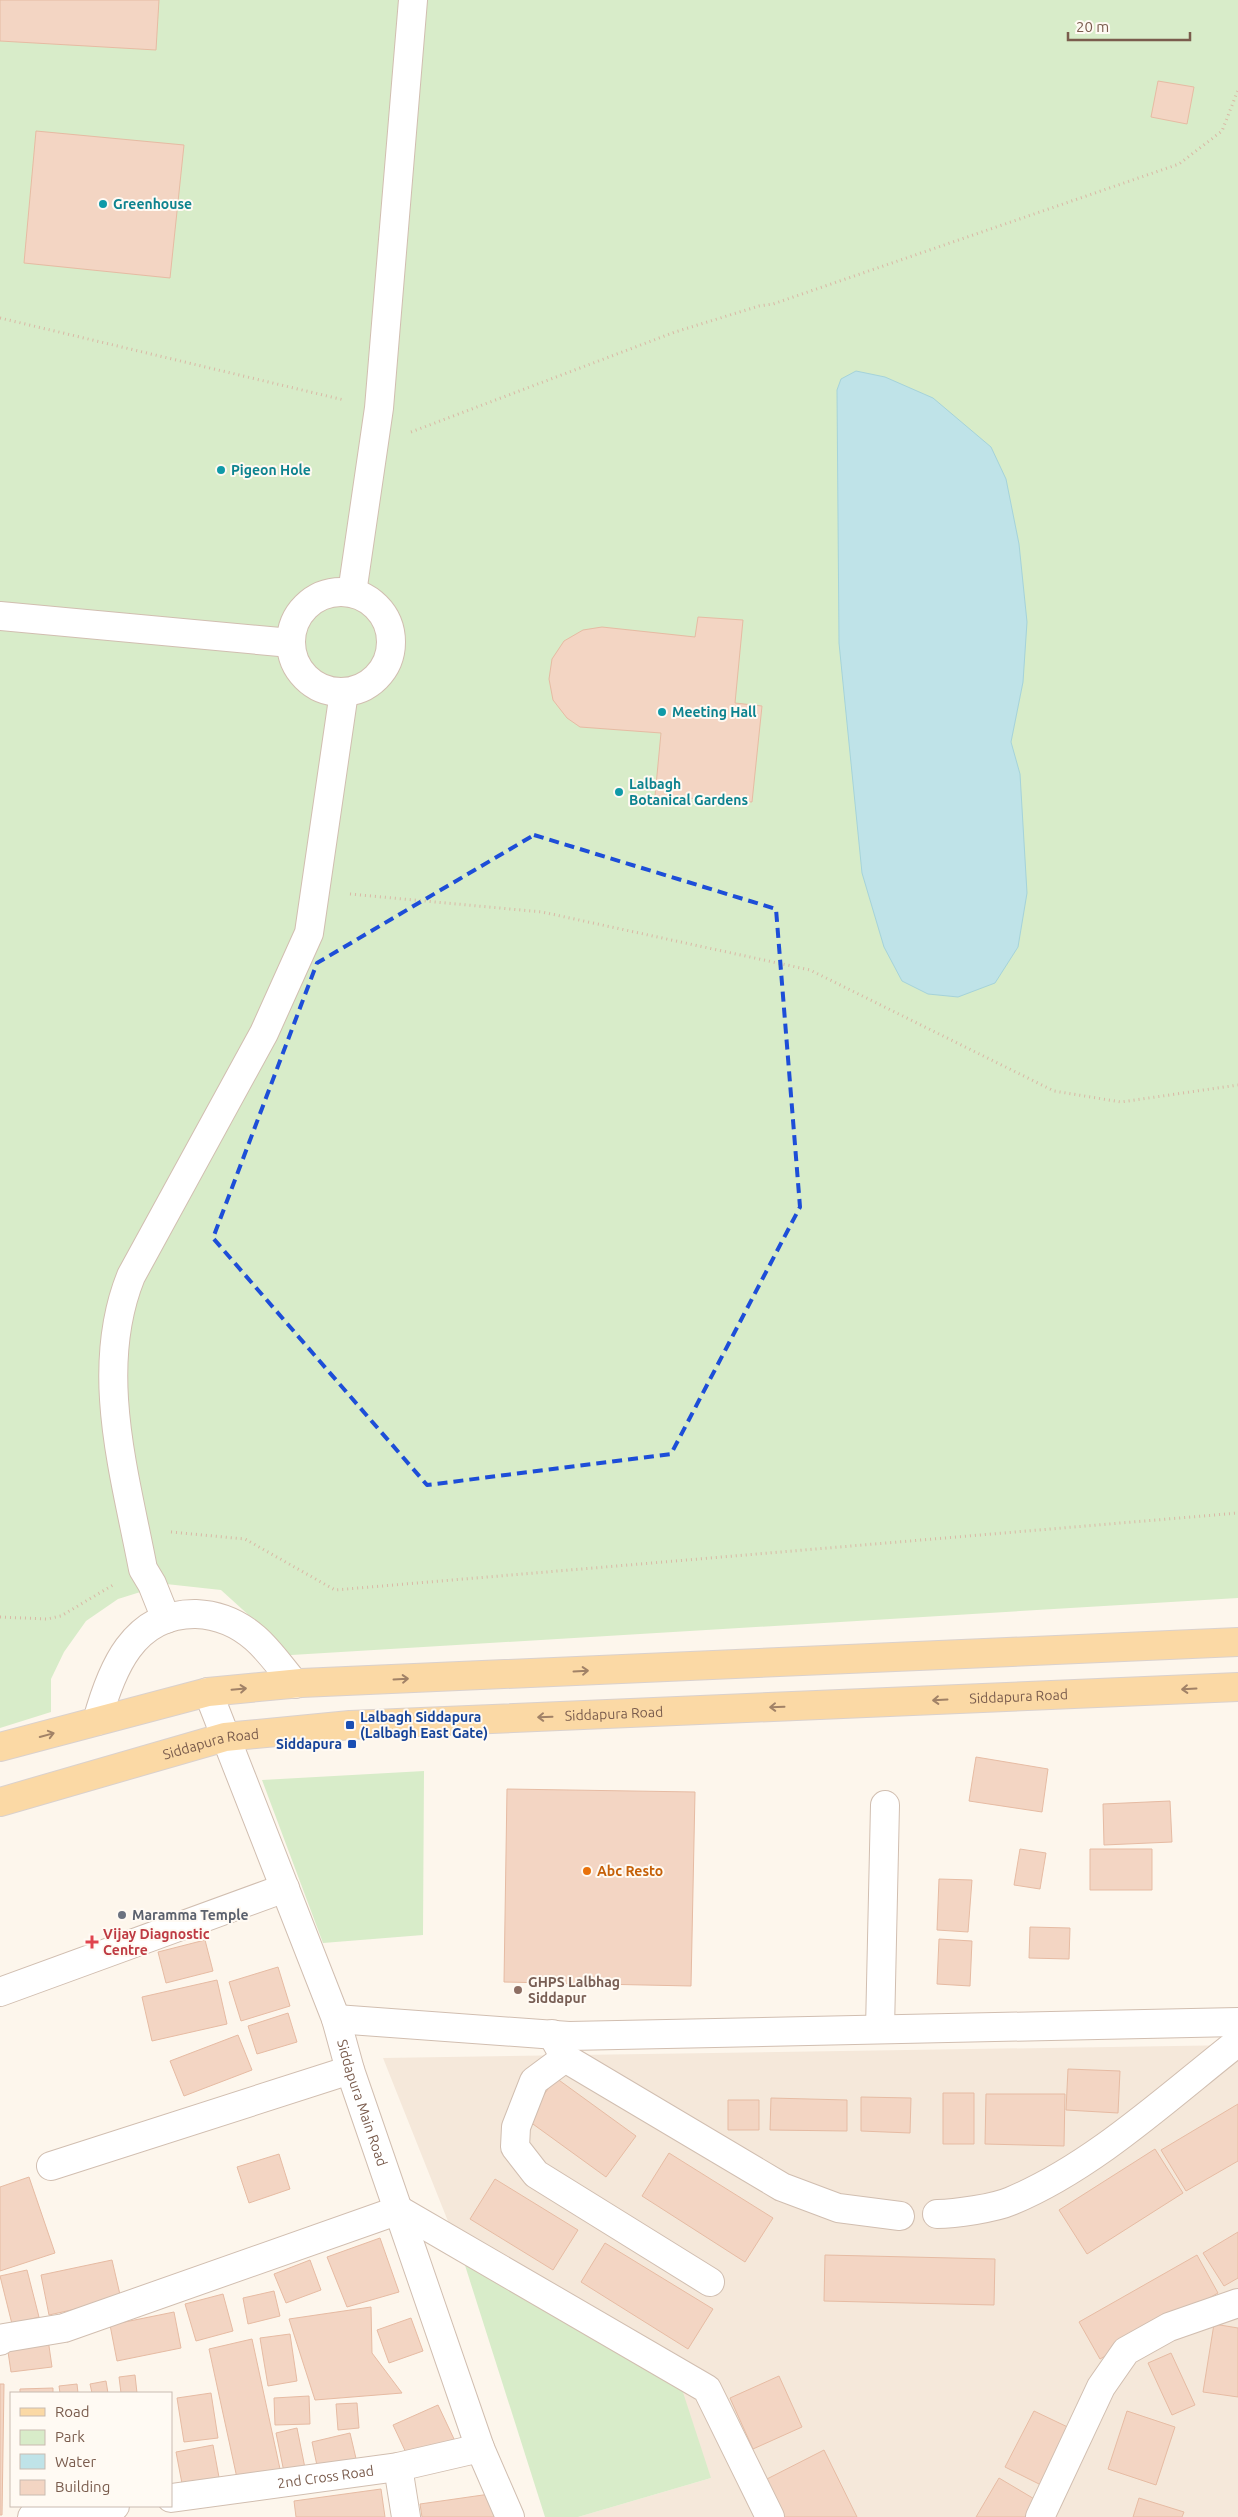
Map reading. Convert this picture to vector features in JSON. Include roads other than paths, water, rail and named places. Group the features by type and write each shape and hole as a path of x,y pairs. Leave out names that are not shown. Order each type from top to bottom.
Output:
{"main road":[{"path":"0,1747 208,1692 295,1684 1238,1642"},
{"name":"Siddapura Road","path":"0,1802 225,1737 350,1725 1238,1687"}],"street":[{"path":"352,593 379,408 413,0"},
{"path":"340,592 352,593 363,597 379,609 388,624 392,642 389,660 378,678 365,687 344,692 325,690 307,680 294,661 291,642 295,622 307,606 324,595 340,592"},
{"path":"0,616 291,642"},
{"path":"166,1619 152,1584 143,1569 135,1529 114,1408 114,1346 125,1291 264,1033 309,933 344,692"},
{"path":"97,1721 104,1694 115,1667 129,1645 139,1634 166,1619 184,1614 209,1615 242,1628 266,1649 295,1684"},
{"name":"Siddapura Main Road","path":"208,1692 336,2019 350,2070 480,2448 510,2517"},
{"path":"880,2029 885,1805"},
{"path":"0,1992 285,1888"},
{"path":"336,2019 552,2034 1238,2022"},
{"path":"552,2034 565,2058 782,2187 838,2208 900,2216"},
{"path":"937,2214 948,2214 1009,2202 1056,2179 1095,2154 1238,2042"},
{"path":"565,2058 534,2081 516,2127 515,2147 536,2174 710,2282"},
{"path":"51,2166 350,2070"},
{"path":"0,2341 4,2338 64,2328 399,2210 707,2389 770,2517"},
{"path":"1040,2517 1101,2387 1126,2351 1169,2327 1238,2303"},
{"name":"2nd Cross Road","path":"172,2498 398,2467 480,2448"},
{"path":"398,2467 406,2517"},
{"path":"32,2517 107,2507"}],"water":[{"path":"856,371 885,377 933,398 991,447 1006,479 1019,544 1027,622 1023,682 1011,742 1020,774 1027,893 1018,947 995,983 958,997 928,994 902,981 884,947 862,873 839,643 837,390 841,379"}],"place":[{"name":"Greenhouse","path":"103,204"},
{"name":"Pigeon Hole","path":"221,470"},
{"name":"Meeting Hall","path":"662,712"},
{"name":"Lalbagh Botanical Gardens","path":"619,792"},
{"name":"Lalbagh Siddapura (Lalbagh East Gate)","path":"350,1725"},
{"name":"Siddapura","path":"352,1744"},
{"name":"Abc Resto","path":"587,1871"},
{"name":"Maramma Temple","path":"122,1915"},
{"name":"Vijay Diagnostic Centre","path":"92,1942"},
{"name":"GHPS Lalbhag Siddapur","path":"518,1990"}]}
